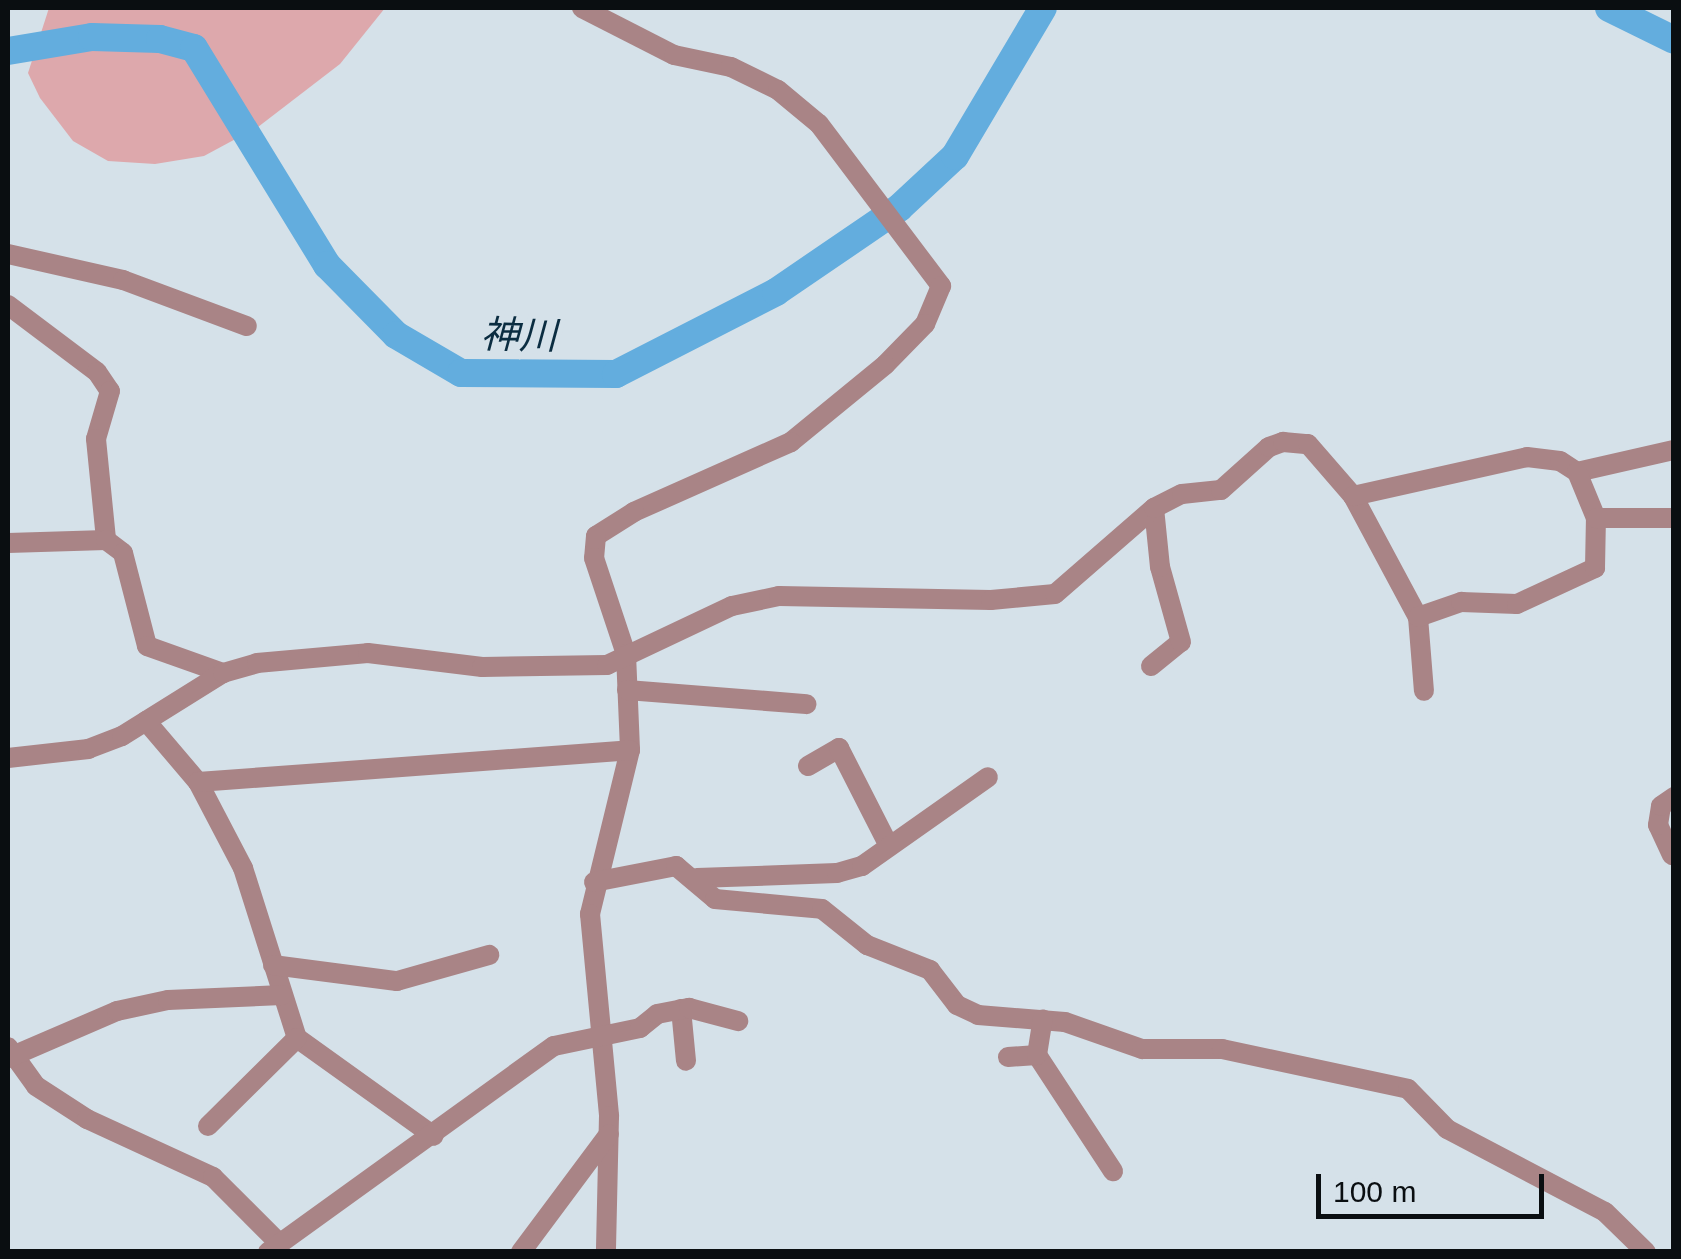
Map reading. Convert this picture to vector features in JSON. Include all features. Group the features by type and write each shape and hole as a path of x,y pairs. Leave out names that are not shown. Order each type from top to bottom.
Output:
{"street":[{"path":"582,8 674,55 731,67 778,90 820,124 868,183 941,286 937,304 841,406 777,449 634,512 596,536 594,558 626,654 630,750 594,882 597,1034 608,1134 606,1252"},
{"path":"8,254 123,280 247,326"},
{"path":"8,305 84,362 110,391 96,439 106,540"},
{"path":"8,758 88,749 146,720 223,673 333,654 482,667 607,665 732,606 780,596 991,600 1055,594 1154,508 1182,494 1222,490 1269,446 1284,442 1308,444 1354,496 1418,616 1424,691"},
{"path":"1576,472 1674,450"},
{"path":"1354,496 1527,457 1560,461 1576,472 1596,518 1595,568 1518,604 1461,602 1418,616"},
{"path":"1151,666 1181,642 1160,567 1154,508"},
{"path":"1596,518 1674,518"},
{"path":"8,543 106,540 123,553 147,646 223,673"},
{"path":"627,690 806,704"},
{"path":"146,720 198,782 243,868 296,1038 434,1136"},
{"path":"808,766 839,748 890,846"},
{"path":"198,782 630,750"},
{"path":"697,878 836,874 890,846 988,777"},
{"path":"1672,855 1658,826 1661,806 1674,797"},
{"path":"594,882 676,866 697,878 715,899 822,909 867,945 930,970 957,1005 978,1014 1043,1018 1122,1046 1222,1049 1408,1090 1446,1129 1605,1212 1646,1252"},
{"path":"272,965 397,981 488,956"},
{"path":"282,995 168,1000 117,1011 10,1053 36,1086 86,1118 213,1177 274,1248 434,1136 535,1055 597,1034 640,1028 658,1014 681,1009 738,1021"},
{"path":"681,1009 686,1061"},
{"path":"1043,1018 1037,1055 1113,1171"},
{"path":"208,1126 296,1038"},
{"path":"1008,1057 1037,1055"},
{"path":"522,1252 608,1134"}],"shaded area":[{"path":"49,8 385,8 340,64 258,127 204,156 155,164 108,161 73,141 40,98 28,73"}],"waterway":[{"name":"神川","path":"8,51 92,37 160,39 194,48 327,265 396,335 461,373 616,374 776,292 899,208 955,156 1043,8"},
{"name":"神川","path":"1609,8 1674,40"}]}
